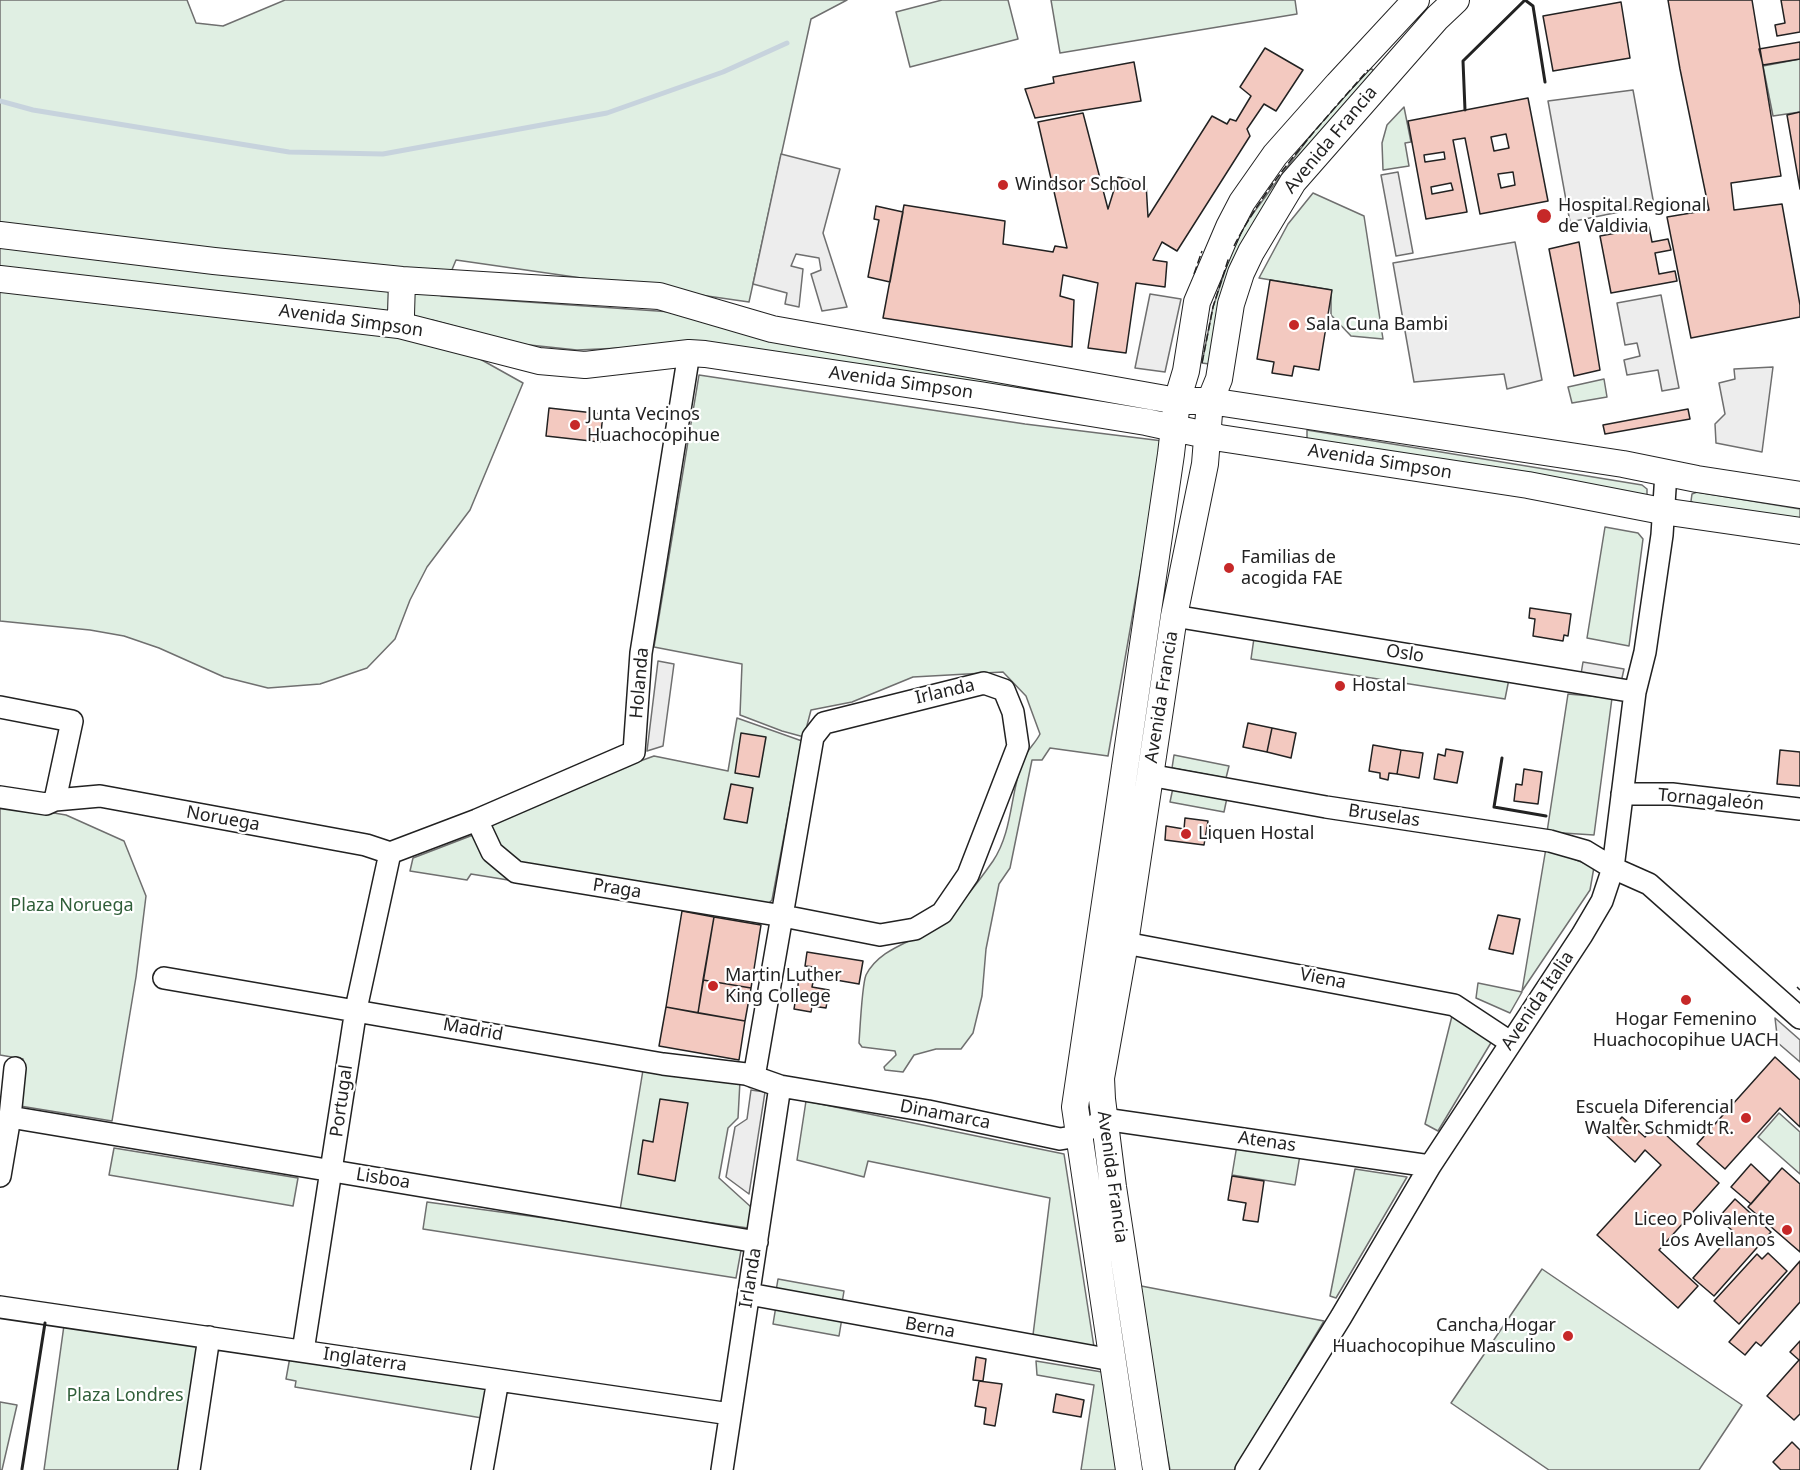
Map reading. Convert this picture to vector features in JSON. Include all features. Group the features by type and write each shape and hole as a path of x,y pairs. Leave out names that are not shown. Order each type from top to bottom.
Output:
{"main road":[{"path":"1418,0 1437,18"},
{"name":"Avenida Francia","path":"1129,1470 1075,1107 1172,454 1177,401 1186,371 1197,302 1242,202 1275,155 1338,84 1418,0"},
{"name":"Avenida Francia","path":"1159,1469 1104,1119 1101,1078 1125,943 1174,616 1205,464 1210,401 1219,379 1231,304 1241,273 1275,210 1293,182 1437,18 1456,0"},
{"name":"Avenida Simpson","path":"0,235 214,261 402,280 659,296 772,329 1177,401 1210,401 1623,464 1800,495"},
{"name":"Avenida Simpson","path":"0,279 399,325 538,361 585,364 689,353 968,393 1174,427 1220,438 1528,485 1662,511 1800,531"},
{"path":"399,325 402,280"}],"street":[{"name":"Holanda","path":"390,853 477,820 634,752 641,652 689,353"},
{"name":"Avenida Italia","path":"1246,1470 1341,1317 1430,1166 1602,901 1613,868 1635,692 1645,652 1662,535 1666,473"},
{"name":"Oslo","path":"1174,616 1635,692"},
{"name":"Irlanda","path":"754,1077 813,738 824,723 984,683 1004,690 1012,712 1018,746 968,874 942,913 915,929 880,935 783,916"},
{"path":"0,707 72,721 56,800"},
{"name":"Bruselas","path":"1149,775 1326,807 1550,841 1585,851 1613,868 1649,884 1800,1018"},
{"name":"Tornagaleón","path":"1622,794 1672,794 1800,809"},
{"name":"Noruega","path":"0,797 46,804 56,800 100,796 366,845 390,853"},
{"name":"Praga","path":"477,820 492,852 516,872 783,916"},
{"name":"Portugal","path":"303,1351 356,1009 390,853"},
{"name":"Viena","path":"1125,943 1454,1005 1510,1042"},
{"name":"Madrid","path":"164,978 356,1009 663,1064 746,1074 780,1086"},
{"path":"0,1176 15,1068"},
{"name":"Dinamarca","path":"780,1086 928,1111 1060,1139 1078,1136"},
{"name":"Irlanda","path":"722,1470 780,1086"},
{"name":"Lisboa","path":"10,1117 757,1242"},
{"path":"1078,1136 1104,1119"},
{"name":"Atenas","path":"1104,1119 1430,1166"},
{"name":"Berna","path":"749,1294 1112,1360"},
{"name":"Inglaterra","path":"0,1307 730,1414"},
{"path":"189,1470 209,1337"},
{"path":"482,1470 498,1380"}],"green space":[{"path":"0,0 187,0 196,23 223,26 285,0 847,0 811,19 749,302 456,260 441,296 686,313 1155,406 1153,412 644,347 577,350 520,344 432,320 424,338 480,359 523,383 470,510 427,567 410,600 395,639 367,668 320,684 268,688 224,677 159,648 124,636 90,630 0,621"},
{"path":"942,0 1008,0 1018,39 910,67 896,12"},
{"path":"1051,0 1295,0 1297,14 1060,53"},
{"path":"1800,59 1800,112 1773,116 1763,66"},
{"path":"1372,69 1374,72 1300,161 1209,364 1202,363 1213,307 1230,256 1246,223 1313,132 1368,70"},
{"path":"1404,107 1411,142 1405,143 1409,166 1383,170 1382,143 1387,125"},
{"path":"1313,193 1364,216 1383,339 1351,336 1331,315 1331,290 1259,278 1288,224"},
{"path":"699,375 1025,424 1163,441 1108,756 1050,748 1042,760 1032,760 1010,868 999,884 986,949 982,996 973,1033 961,1049 936,1049 914,1055 903,1072 885,1070 884,1067 896,1055 895,1051 862,1047 859,1043 866,975 881,957 931,930 947,917 993,861 1008,825 1023,760 1040,734 1026,696 1003,672 913,677 852,702 811,710 804,737 740,715 742,664 654,647"},
{"path":"1604,379 1607,397 1572,403 1568,387"},
{"path":"1307,430 1642,485 1647,489 1647,497 1307,442"},
{"path":"1697,492 1800,509 1800,521 1695,504 1691,501 1692,494"},
{"path":"1605,527 1638,533 1643,539 1629,646 1587,638"},
{"path":"1255,631 1510,674 1505,699 1251,659"},
{"path":"1568,694 1612,698 1594,835 1547,832"},
{"path":"737,718 802,741 772,900 767,905 516,866 503,857 490,826 621,768 654,756 728,771"},
{"path":"1174,755 1229,766 1226,778 1172,768"},
{"path":"1174,783 1228,793 1224,812 1170,802"},
{"name":"Plaza Noruega","path":"0,804 66,815 124,841 146,896 136,977 112,1121 20,1106 23,1059 0,1055"},
{"path":"473,835 487,855 668,906 471,874 467,880 410,871 413,858"},
{"path":"1546,848 1594,867 1590,890 1522,991"},
{"path":"1478,983 1522,992 1510,1013 1476,998"},
{"path":"1452,1016 1492,1041 1438,1131 1425,1124"},
{"path":"643,1070 740,1081 738,1118 728,1128 719,1178 751,1207 748,1228 620,1210"},
{"path":"806,1101 1064,1154 1094,1347 1033,1335 1050,1198 868,1161 864,1177 797,1160"},
{"path":"1779,1113 1800,1132 1800,1174 1758,1137"},
{"path":"1237,1145 1300,1155 1295,1185 1232,1175"},
{"path":"114,1148 298,1178 293,1206 109,1175"},
{"path":"1355,1169 1407,1177 1336,1298 1330,1296"},
{"path":"427,1202 742,1245 736,1278 423,1229"},
{"name":"Cancha Hogar Huachocopihue Masculino","path":"1542,1269 1742,1405 1699,1470 1549,1470 1451,1403"},
{"path":"778,1279 844,1291 842,1303 776,1291"},
{"path":"1136,1285 1324,1321 1235,1470 1170,1470"},
{"path":"776,1306 842,1318 839,1336 773,1324"},
{"name":"Plaza Londres","path":"65,1318 205,1336 184,1470 44,1470"},
{"path":"290,1357 486,1389 482,1418 295,1387 296,1381 286,1379"},
{"path":"1036,1361 1108,1373 1122,1470 1081,1470 1094,1385 1037,1375"},
{"path":"0,1402 17,1405 2,1470 0,1470"}],"shaded area":[{"path":"1633,90 1654,205 1570,222 1548,101"},
{"path":"781,154 840,169 823,233 847,307 822,311 811,274 821,270 819,258 796,254 791,266 803,269 799,307 785,304 787,293 753,284"},
{"path":"1398,172 1413,253 1396,256 1381,175"},
{"path":"1515,242 1542,380 1507,389 1504,374 1414,382 1393,263"},
{"path":"1150,294 1181,299 1165,372 1135,368"},
{"path":"1661,295 1679,388 1662,391 1658,370 1627,375 1624,360 1640,356 1637,343 1625,345 1617,303"},
{"path":"1773,367 1762,452 1716,443 1715,424 1725,414 1719,383 1735,379 1734,369"},
{"path":"658,661 674,664 663,746 647,751"},
{"path":"1583,662 1624,669 1620,687 1580,680"},
{"path":"1775,1018 1800,1040 1800,1062 1778,1043"},
{"path":"751,1090 765,1092 749,1194 726,1177 735,1127 747,1119"}],"building":[{"path":"1668,0 1752,0 1781,176 1731,183 1734,210 1782,204 1800,305 1800,317 1691,338 1667,217 1709,210"},
{"path":"1781,0 1800,0 1800,32 1777,36 1775,25 1785,23"},
{"path":"1621,2 1630,58 1553,71 1543,16"},
{"path":"1800,42 1800,59 1763,65 1759,49"},
{"path":"1265,48 1303,70 1276,111 1264,104 1247,129 1250,136 1177,251 1162,242 1153,260 1167,262 1165,287 1136,283 1126,353 1088,348 1098,283 1063,275 1060,296 1074,300 1072,347 883,318 904,205 1005,221 1003,244 1053,252 1055,246 1067,248 1038,122 1083,113 1108,209 1118,177 1146,183 1148,217 1212,116 1227,124 1230,119 1236,121 1251,96 1240,87"},
{"path":"1134,62 1141,101 1035,118 1025,89 1054,83 1053,77"},
{"path":"1528,98 1548,201 1480,214 1465,138 1453,140 1467,212 1426,219 1408,121","holes":["1506,134 1509,148 1494,151 1491,137","1444,152 1445,159 1425,162 1424,155","1513,172 1515,185 1501,188 1498,174","1451,183 1453,190 1432,194 1431,187"]},
{"path":"1800,112 1800,189 1787,115"},
{"path":"876,206 903,212 890,282 868,277 879,220 874,219"},
{"path":"1649,227 1652,242 1668,239 1671,250 1655,253 1659,274 1675,271 1677,281 1611,293 1600,236"},
{"path":"1579,242 1600,370 1574,376 1549,249"},
{"name":"Sala Cuna Bambi","path":"1270,280 1332,290 1319,370 1294,366 1292,376 1272,373 1274,362 1257,359"},
{"name":"Junta Vecinos Huachocopihue","path":"549,408 603,414 600,442 546,436"},
{"path":"1688,409 1690,419 1605,434 1603,425"},
{"path":"1530,608 1571,614 1568,636 1564,635 1563,641 1533,636 1535,619 1529,618"},
{"path":"1248,723 1272,728 1267,752 1243,747"},
{"path":"1272,728 1296,733 1291,758 1267,752"},
{"path":"741,733 766,737 759,777 735,773"},
{"path":"1373,745 1401,750 1397,774 1389,773 1388,780 1380,778 1380,773 1369,771"},
{"path":"1446,749 1463,752 1457,783 1434,779 1438,754 1445,756"},
{"path":"1401,750 1423,753 1419,778 1397,774"},
{"path":"1780,750 1800,752 1800,786 1777,784"},
{"path":"1524,769 1542,772 1538,804 1514,801 1516,784 1522,785"},
{"path":"731,784 753,788 747,823 724,819"},
{"name":"Liquen Hostal","path":"1185,818 1208,821 1204,845 1165,840 1166,826 1184,829"},
{"path":"682,911 714,917 698,1013 666,1007"},
{"path":"1498,915 1520,919 1513,954 1489,949"},
{"path":"714,917 761,925 751,988 703,980"},
{"path":"807,952 863,961 859,984 813,976 814,967 805,966"},
{"path":"799,979 813,982 812,987 829,990 826,1008 812,1006 811,1012 794,1009"},
{"path":"703,980 751,988 745,1021 698,1013"},
{"path":"666,1007 745,1021 739,1060 659,1046"},
{"name":"Escuela Diferencial Walter Schmidt R.","path":"1775,1057 1800,1080 1800,1127 1780,1108 1725,1169 1697,1144"},
{"path":"660,1099 688,1103 675,1181 638,1174 643,1140 653,1142"},
{"path":"1622,1117 1645,1137 1655,1125 1719,1183 1659,1250 1698,1286 1678,1308 1597,1235 1661,1165 1645,1150 1635,1162 1606,1135"},
{"path":"1751,1164 1770,1182 1751,1204 1731,1187"},
{"name":"Liceo Polivalente Los Avellanos","path":"1782,1168 1800,1184 1800,1252 1748,1207"},
{"path":"1232,1176 1264,1181 1258,1222 1243,1220 1246,1203 1228,1200"},
{"path":"1735,1199 1771,1232 1714,1296 1693,1278 1734,1232 1718,1218"},
{"path":"1768,1253 1787,1271 1739,1324 1714,1301 1757,1254 1762,1259"},
{"path":"1800,1261 1800,1302 1761,1346 1756,1342 1745,1355 1729,1342"},
{"path":"1800,1341 1800,1414 1794,1420 1767,1396 1799,1360 1790,1352"},
{"path":"976,1357 986,1359 983,1381 973,1380"},
{"path":"979,1381 1002,1384 995,1426 984,1424 986,1408 975,1406"},
{"path":"1056,1394 1084,1400 1081,1417 1053,1412"},
{"path":"1792,1442 1800,1450 1800,1470 1781,1470 1773,1462"}],"waterway":[{"path":"0,101 33,110 289,152 383,154 607,113 723,72 787,43"}],"fence":[{"path":"1234,246 1279,176 1313,132 1368,70"},
{"path":"1194,274 1202,251"},
{"path":"1202,363 1213,307 1229,257"},
{"path":"1797,987 1800,990"}],"wall":[{"path":"1465,110 1463,61 1525,0 1533,6 1545,82"},
{"path":"1502,758 1494,807 1546,816"},
{"path":"22,1469 45,1323"}],"place":[{"name":"Windsor School","path":"1003,185"},
{"name":"Hospital Regional de Valdivia","path":"1544,216"},
{"name":"Sala Cuna Bambi","path":"1294,325"},
{"name":"Junta Vecinos Huachocopihue","path":"575,425"},
{"name":"Familias de acogida FAE","path":"1229,568"},
{"name":"Hostal","path":"1340,686"},
{"name":"Liquen Hostal","path":"1186,834"},
{"name":"Martin Luther King College","path":"713,986"},
{"name":"Hogar Femenino Huachocopihue UACH","path":"1686,1000"},
{"name":"Escuela Diferencial Walter Schmidt R.","path":"1746,1118"},
{"name":"Liceo Polivalente Los Avellanos","path":"1787,1230"},
{"name":"Cancha Hogar Huachocopihue Masculino","path":"1568,1336"}]}
